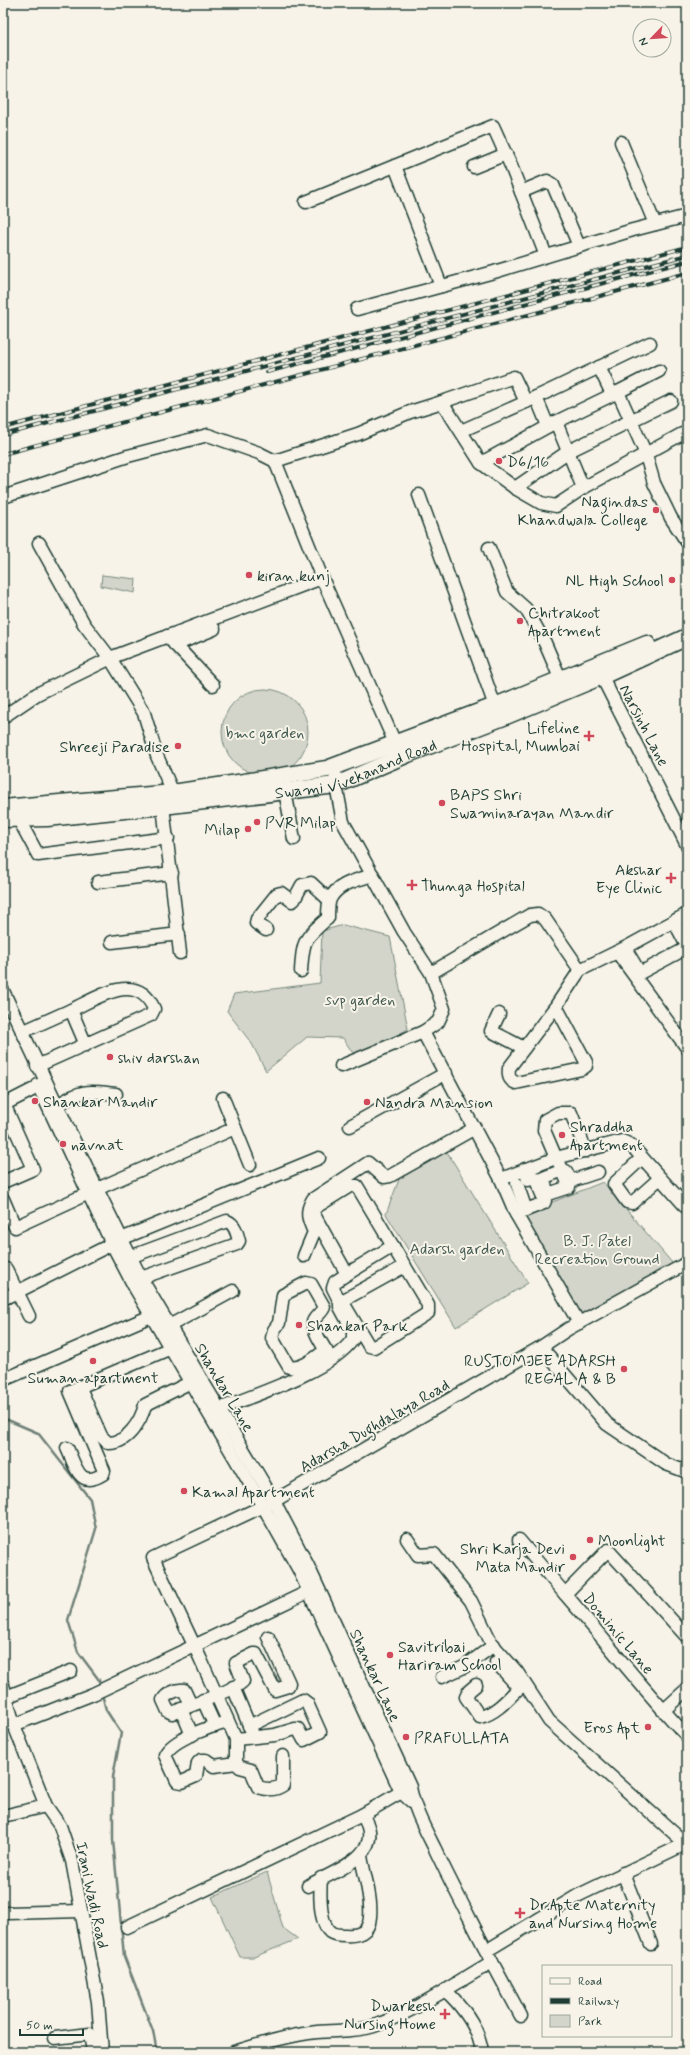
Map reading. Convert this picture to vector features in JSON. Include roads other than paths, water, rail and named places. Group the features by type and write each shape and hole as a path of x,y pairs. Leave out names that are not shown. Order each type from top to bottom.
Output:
{"main road":[{"name":"Swami Vivekanand Road","path":"10,819 47,818 163,806 336,785 408,754 501,718 687,628"},
{"name":"Swami Vivekanand Road","path":"3,808 173,793 335,766 495,706 560,678 599,670 687,637"}],"street":[{"path":"306,202 493,126 506,154 546,256"},
{"path":"620,142 655,224"},
{"path":"474,167 506,154"},
{"path":"396,166 441,286"},
{"path":"521,192 547,181 553,185 579,246"},
{"path":"357,309 687,216"},
{"path":"461,431 531,400 650,343"},
{"path":"599,367 632,420 646,452 654,483 671,518 687,542"},
{"path":"481,463 552,424 659,371"},
{"path":"275,461 358,434 410,412 514,377 531,400 552,424 569,451 583,488"},
{"path":"442,402 481,463 514,488 541,503 556,506 583,488 646,452 682,434"},
{"path":"514,488 569,451 671,402"},
{"path":"3,497 128,456 208,435 259,453 275,461 322,578 395,743"},
{"path":"419,496 495,706"},
{"path":"39,543 84,624 110,658 144,713 157,756 173,793"},
{"path":"489,548 508,592 526,609 545,643 560,678"},
{"path":"3,717 37,694 110,658 213,627 322,578"},
{"path":"174,639 213,685"},
{"name":"Narsinh Lane","path":"599,670 687,845"},
{"path":"335,766 336,785 343,822 404,932 431,973 444,1009 438,1022 423,1032 341,1066"},
{"path":"285,792 294,839"},
{"path":"163,806 168,838 180,953"},
{"path":"10,819 38,855 168,838"},
{"path":"98,882 172,873"},
{"path":"301,971 303,944 309,934 328,918 329,900 337,890 347,884 373,875"},
{"path":"266,930 256,923 257,919 277,894 281,893 292,901 302,885 311,883 329,900"},
{"path":"431,973 530,915 538,914 545,919 580,970"},
{"path":"556,1006 586,1062 586,1066 582,1069 516,1083 511,1081 508,1075 509,1068 556,1006 580,970 621,950 687,914"},
{"path":"621,950 640,972 685,950 687,946 674,921"},
{"path":"112,942 179,934"},
{"path":"621,950 687,1048"},
{"path":"22,1032 104,994 125,988 134,989 143,994 151,1002 154,1009 151,1015 38,1066"},
{"name":"Shankar Lane","path":"3,991 38,1066 43,1085 58,1105 93,1191"},
{"name":"Shankar Lane","path":"3,1009 43,1085 117,1242 156,1314 169,1326 214,1411 269,1503 313,1589 405,1789 457,1896 521,2016"},
{"path":"71,1010 86,1045"},
{"path":"498,1014 491,1031 524,1048"},
{"path":"423,1032 580,1323"},
{"path":"350,1126 446,1073"},
{"path":"3,1182 33,1169 3,1104 43,1085"},
{"path":"58,1105 76,1093 97,1092 116,1094"},
{"path":"223,1098 250,1165"},
{"path":"563,1170 545,1177 542,1180 548,1194 563,1190 569,1185 563,1170 544,1130 545,1120 547,1117 558,1113 571,1113 584,1146"},
{"path":"3,1199 15,1227 235,1128"},
{"path":"304,1256 314,1232 307,1216 308,1208 313,1199 368,1163 384,1177 390,1176 475,1128"},
{"path":"521,1212 524,1179 539,1164 584,1146 622,1141 632,1145 687,1208"},
{"path":"557,1157 571,1181 598,1172"},
{"path":"3,1299 117,1242 319,1158"},
{"path":"642,1158 614,1184 627,1202 632,1203 660,1178"},
{"path":"539,1164 545,1177"},
{"path":"501,1179 535,1178 545,1200 544,1203 521,1212"},
{"path":"340,1302 345,1306 369,1346 374,1347 428,1313 428,1305 357,1186 350,1186 314,1209 313,1213 347,1274"},
{"path":"130,1257 227,1221 232,1223 239,1241 237,1244 141,1278"},
{"name":"Shankar Lane","path":"117,1242 130,1257 141,1278 171,1348 191,1382 214,1411"},
{"path":"328,1355 312,1326 313,1321 323,1310 324,1306 312,1284 306,1283 283,1295 279,1323 274,1330 272,1338 289,1367 295,1368 328,1355 354,1342 353,1331 340,1307 340,1302 333,1288 335,1282 393,1246"},
{"name":"Adarsha Dughdalaya Road","path":"194,1646 153,1558 269,1503 541,1347 580,1323 687,1263"},
{"path":"340,1302 405,1266"},
{"path":"6,1269 29,1316"},
{"path":"169,1326 234,1291"},
{"path":"3,1380 156,1314"},
{"path":"541,1347 606,1424 666,1464 687,1472"},
{"path":"67,1448 80,1474 86,1480 89,1481 103,1474 104,1472 70,1391 171,1348"},
{"path":"214,1411 279,1386 328,1355"},
{"path":"80,1388 101,1436 108,1443 113,1443 120,1441 139,1422 145,1405 191,1382"},
{"path":"407,1539 418,1555 434,1554 442,1562 471,1601 492,1642 522,1686 549,1721 686,1844 579,1895 486,1951"},
{"path":"519,1540 565,1594"},
{"name":"Dominic Lane","path":"687,1637 608,1550 565,1594 614,1650 663,1711 687,1736"},
{"path":"9,1718 93,1694 313,1589"},
{"path":"192,1735 186,1707 240,1684 243,1680 236,1663 256,1654 275,1690 288,1686 289,1683 268,1637"},
{"path":"469,1653 492,1642"},
{"path":"442,1677 464,1667 492,1642"},
{"path":"194,1646 236,1739 236,1763 240,1767 251,1770 258,1787 263,1789 278,1789 284,1785 283,1756"},
{"path":"496,1662 522,1686"},
{"path":"6,1698 71,1671"},
{"name":"Irani Wadi Road","path":"3,1685 9,1718 46,1806 60,1826 72,1861 98,2002 95,2034 102,2052"},
{"path":"476,1685 469,1691 466,1697 480,1717 490,1714 522,1686"},
{"path":"233,1687 251,1732"},
{"path":"663,1711 687,1689"},
{"path":"203,1700 215,1726"},
{"path":"236,1739 251,1732 303,1700 307,1703 320,1732 304,1740 298,1729 275,1735 251,1732"},
{"path":"228,1722 180,1741 167,1750 165,1755 176,1781 182,1782 196,1776 198,1763 202,1760 206,1760 214,1766 236,1763"},
{"path":"127,1927 362,1815 405,1789"},
{"path":"3,1816 46,1806"},
{"path":"308,1886 361,1856 369,1844 366,1821 362,1815"},
{"path":"321,1878 319,1898 325,1924 329,1931 336,1935 358,1936 362,1934 365,1931 370,1918 361,1856"},
{"path":"623,1873 651,1944"},
{"path":"8,1913 81,1910"},
{"path":"234,2052 270,2041 317,2032 341,2032 373,2026 397,2017 492,1962"},
{"path":"445,1990 460,2004 481,2042 482,2052"},
{"path":"55,2038 95,2034 93,2052"}],"waterway":[{"path":"3,1418 38,1433 90,1499 96,1529 68,1620 78,1652 99,1680 100,1687"},
{"path":"102,1694 106,1710 121,1733 113,1777 113,1840 124,1956 153,2031 157,2052"}],"railway":[{"path":"3,428 687,247"},
{"path":"3,435 687,255"},
{"path":"267,372 687,261"},
{"path":"3,454 687,273"}],"place":[{"name":"D6/16","path":"499,461"},
{"name":"Nagindas Khandwala College","path":"656,510"},
{"name":"kiran kunj","path":"249,575"},
{"name":"NL High School","path":"672,580"},
{"name":"Chitrakoot Apartment","path":"520,621"},
{"name":"Lifeline Hospital, Mumbai","path":"589,736"},
{"name":"Shreeji Paradise","path":"178,746"},
{"name":"BAPS Shri Swaminarayan Mandir","path":"442,803"},
{"name":"PVR Milap","path":"257,822"},
{"name":"Milap","path":"248,829"},
{"name":"Akshar Eye Clinic","path":"671,878"},
{"name":"Thunga Hospital","path":"412,885"},
{"name":"shiv darshan","path":"110,1057"},
{"name":"Shankar Mandir","path":"35,1101"},
{"name":"Nandra Mansion","path":"367,1102"},
{"name":"Shraddha Apartment","path":"562,1135"},
{"name":"navnat","path":"63,1144"},
{"name":"Shankar Park","path":"299,1325"},
{"name":"Suman apartment","path":"93,1361"},
{"name":"RUSTOMJEE ADARSH REGAL A & B","path":"624,1369"},
{"name":"Kamal Apartment","path":"184,1491"},
{"name":"Moonlight","path":"590,1540"},
{"name":"Shri Karja Devi Mata Mandir","path":"573,1557"},
{"name":"Savitribai Hariram School","path":"390,1655"},
{"name":"Eros Apt","path":"648,1727"},
{"name":"PRAFULLATA","path":"406,1737"},
{"name":"Dr.Apte Maternity and Nursing Home","path":"520,1913"},
{"name":"Dwarkesh Nursing Home","path":"445,2014"}],"park label":[{"name":"bmc garden","path":"265,732"},
{"name":"svp garden","path":"360,999"},
{"name":"Adarsh garden","path":"457,1248"},
{"name":"B. J. Patel Recreation Ground","path":"597,1249"}]}
